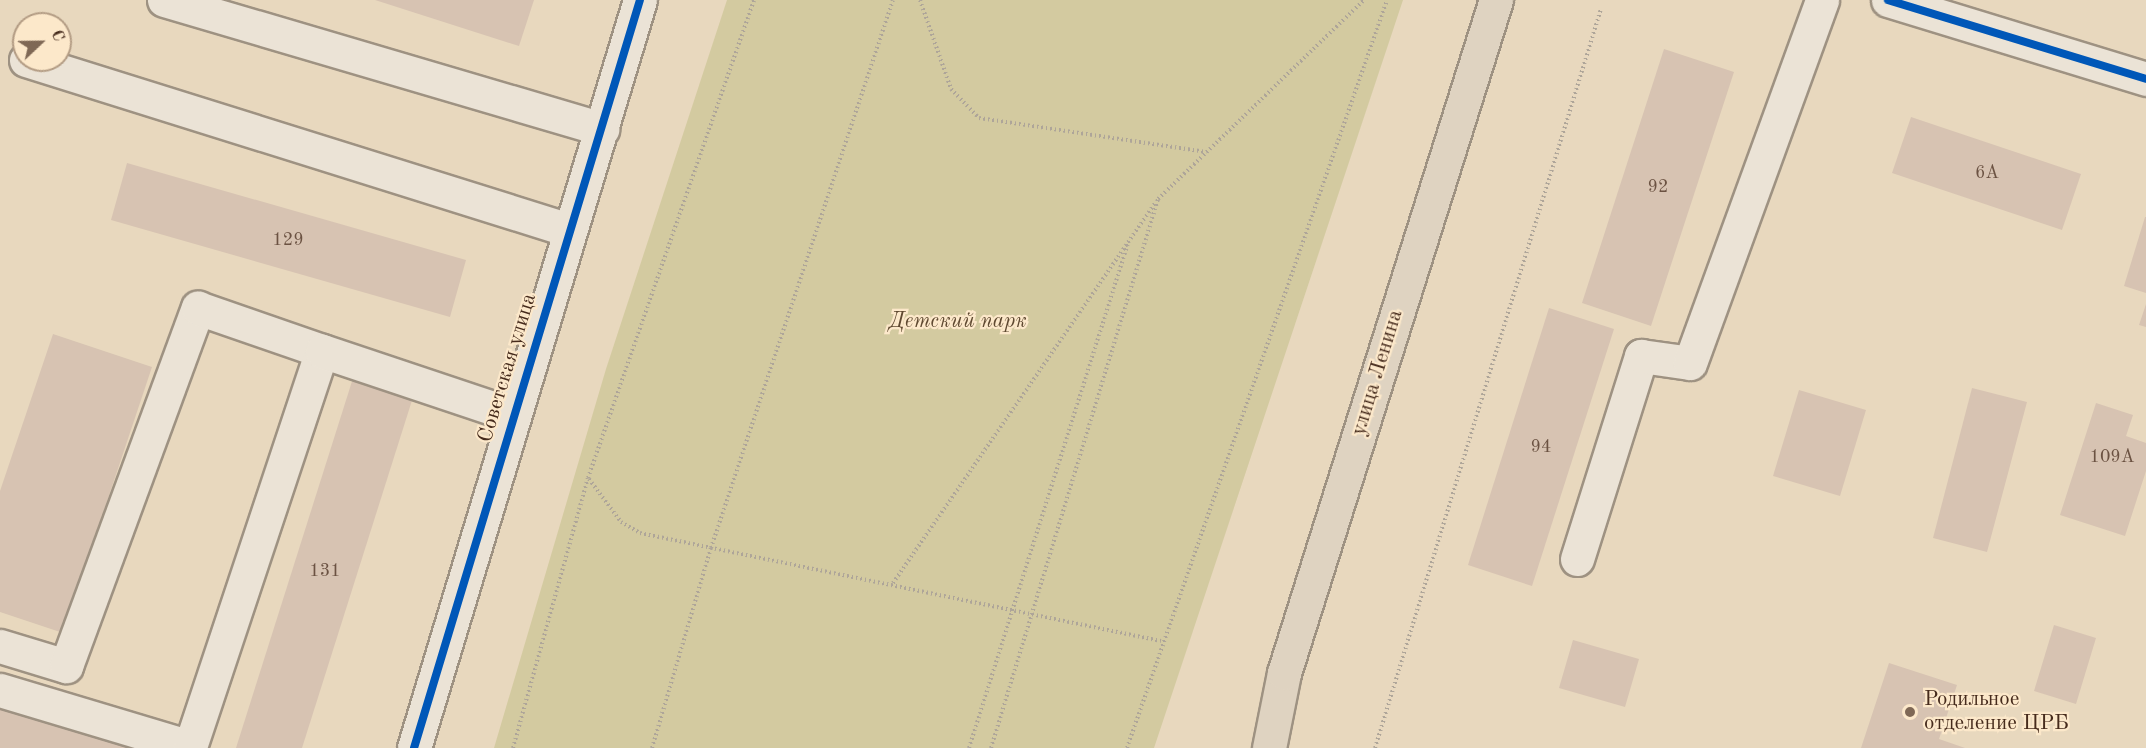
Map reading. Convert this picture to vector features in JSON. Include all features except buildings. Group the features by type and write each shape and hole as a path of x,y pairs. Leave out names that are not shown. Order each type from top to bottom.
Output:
{"main road":[{"name":"улица Ленина","path":"1269,748 1284,673 1496,0"}],"street":[{"path":"164,0 603,129"},
{"name":"Советская улица","path":"414,748 568,230 603,129 640,0"},
{"path":"1577,559 1641,356 1690,363 1822,0"},
{"path":"1888,0 2146,79"},
{"path":"63,72 568,230"},
{"path":"0,646 66,666 198,308 513,415"},
{"path":"0,690 190,747 322,351"}],"path":[{"path":"513,748 588,478 754,0"},
{"path":"652,748 711,548 893,0"},
{"path":"920,0 951,89 979,118 1206,152"},
{"path":"892,584 1158,199 1364,0"},
{"path":"1127,748 1161,641 1387,0"},
{"path":"1375,748 1601,9"},
{"path":"991,748 1034,615 1158,199"},
{"path":"969,748 1128,243"},
{"path":"588,478 631,529 711,548 1161,641"}],"green space":[{"name":"Детский парк","path":"727,0 1403,0 1154,748 494,748 606,369"}],"cycle path":[{"path":"414,748 640,0"},
{"path":"1888,0 2146,79"}],"place":[{"name":"Родильное отделение ЦРБ","path":"1910,712"}]}
